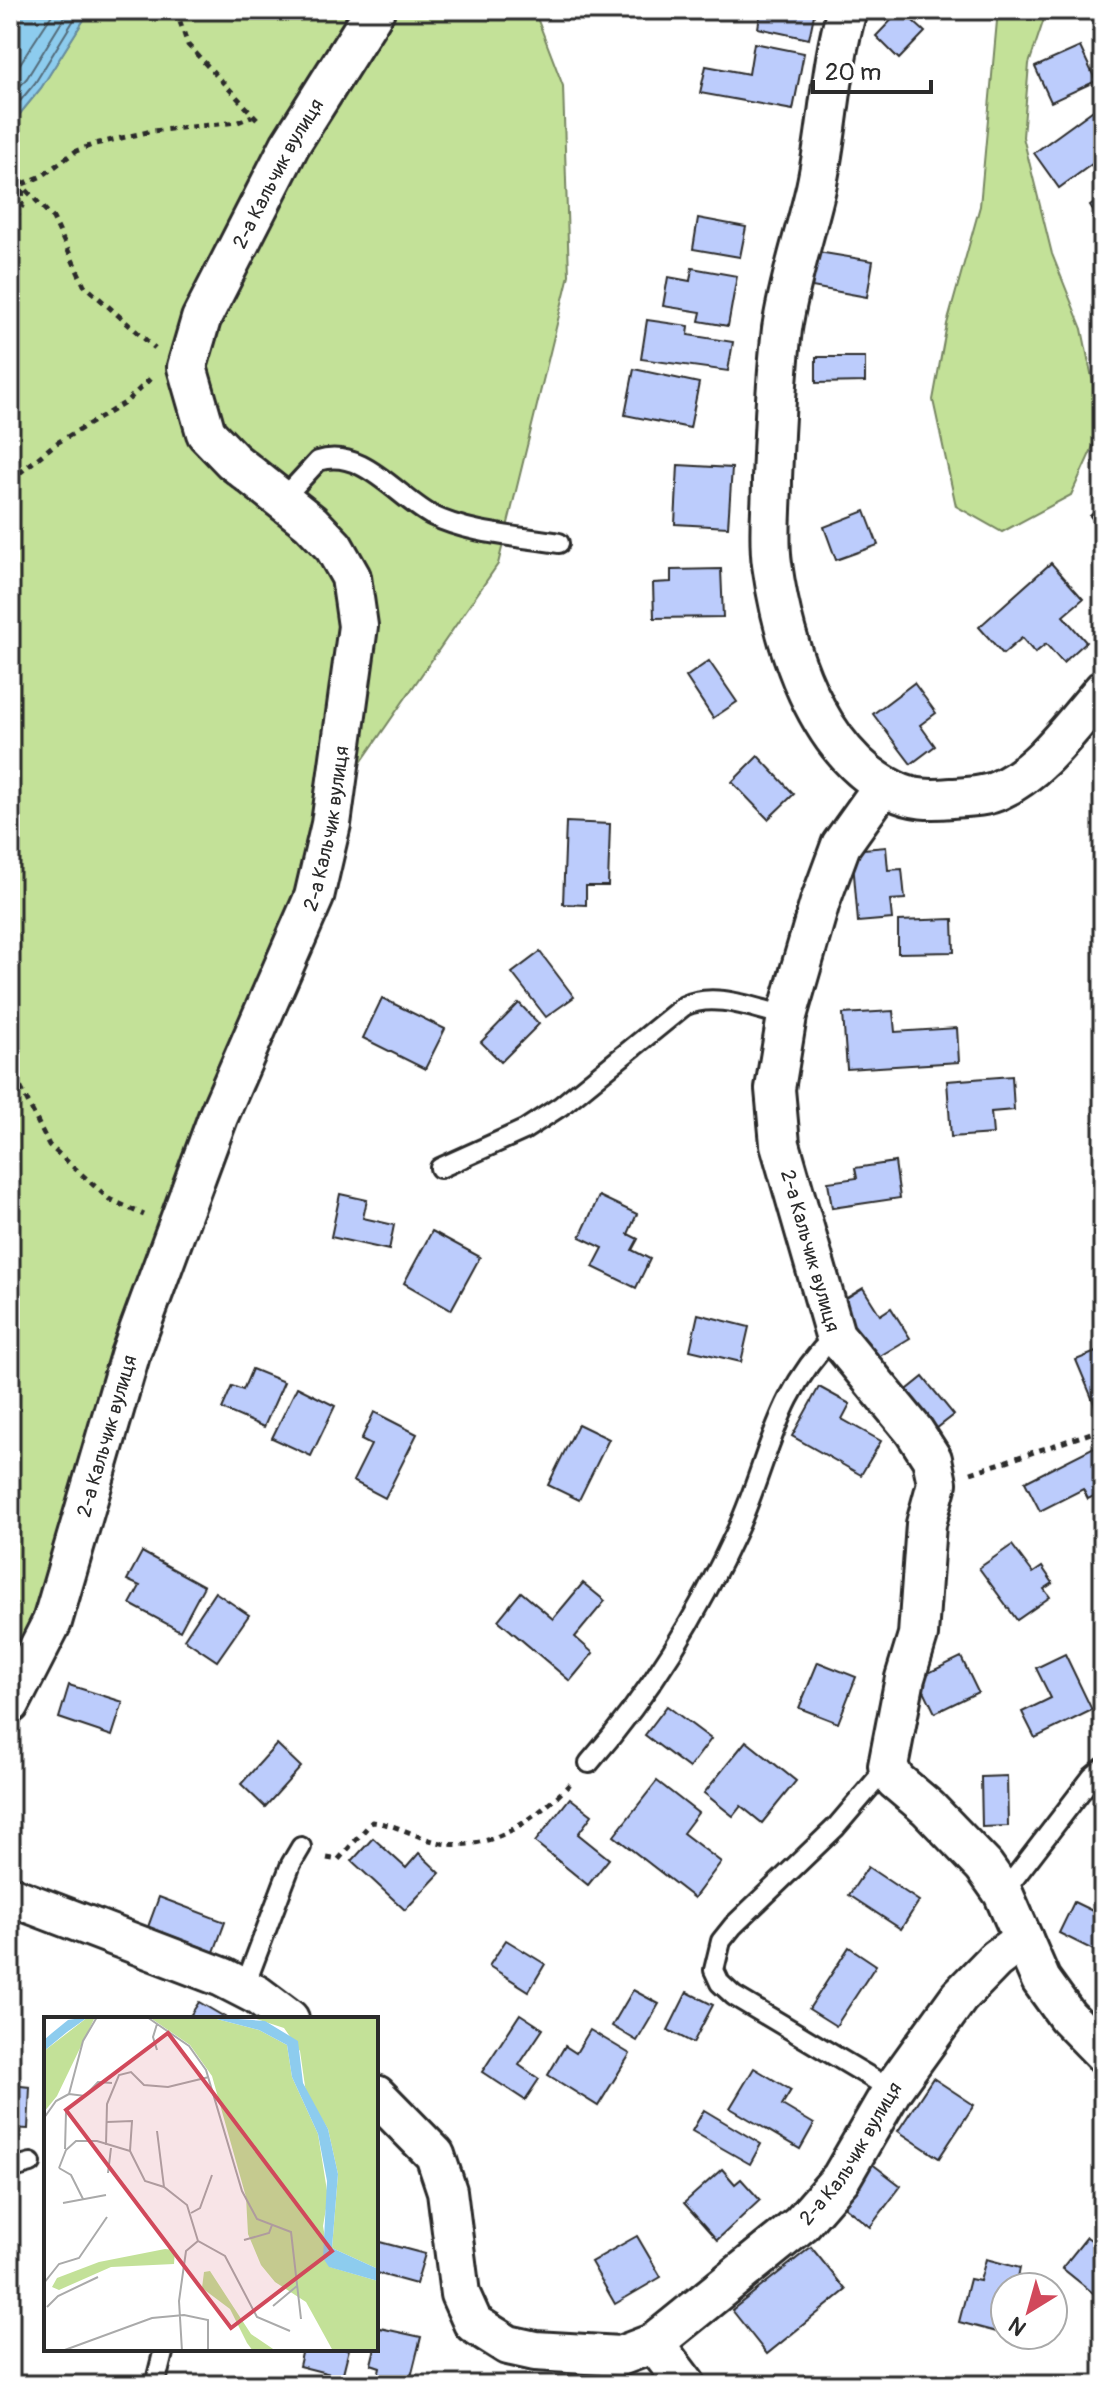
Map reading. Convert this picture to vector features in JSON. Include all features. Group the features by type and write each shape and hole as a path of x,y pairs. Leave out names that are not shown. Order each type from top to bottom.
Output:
{"street":[{"name":"2-а Кальчик вулиця","path":"10,1704 52,1622 120,1386 218,1117 314,897 331,824 358,626 351,577 334,547 233,461 206,433 178,368 189,352 201,319 290,145 375,10"},
{"path":"847,10 838,41 815,190 798,252 783,328 774,419 772,562 783,619 822,720 840,745 883,786 918,799 940,800 997,791 1022,776 1103,690"},
{"name":"2-а Кальчик вулиця","path":"883,786 841,845 820,902 787,1016 775,1089 780,1144 835,1335 914,1431 932,1459 937,1483"},
{"path":"937,1483 923,1545 919,1627 888,1766 895,1780 957,1836 1003,1893 1050,1993 1103,2053"},
{"path":"10,1896 244,1988 286,2017"},
{"name":"2-а Кальчик вулиця","path":"378,2097 435,2155 447,2191 457,2284 473,2323 508,2345 560,2355 620,2356 654,2343 801,2224 841,2178 892,2090 959,1997 995,1960 1023,1939"},
{"path":"654,2343 686,2385"}],"lane":[{"path":"282,500 318,461 343,457 420,508 451,523 559,543"},
{"path":"440,1168 524,1130 561,1106 684,1006 696,1000 709,998 787,1016"},
{"path":"589,1763 645,1696 690,1626 740,1523 779,1414 809,1361 835,1335"},
{"path":"888,1766 836,1827 733,1926 721,1941 714,1970 720,1983 734,1996 892,2090"},
{"path":"1003,1893 1092,1777 1103,1768"},
{"path":"244,1988 291,1864 301,1847"},
{"path":"10,2169 31,2163"},
{"path":"155,2385 164,2351"}],"path":[{"path":"176,10 188,45 252,116 290,145"},
{"path":"1093,10 1103,30"},
{"path":"23,184 42,176 76,151 95,144 152,131 238,122 252,116"},
{"path":"10,173 53,218 84,285 178,368 55,444 10,481"},
{"path":"10,229 22,206 23,184"},
{"path":"10,1066 49,1145 66,1163 109,1199 177,1230"},
{"path":"937,1483 1048,1450 1103,1429"},
{"path":"301,1847 311,1848 335,1862 372,1822 448,1844 480,1843 522,1824 553,1802 589,1763"}],"green space":[{"path":"90,10 534,10 563,86 569,275 498,564 315,829 298,893 48,1577 10,1666 10,126 41,88"},
{"path":"998,10 1047,10 1029,64 1023,137 1052,254 1082,329 1102,427 1071,495 1002,532 956,506 933,400 947,324 980,206"}],"water":[{"path":"10,10 90,10 41,88 10,126"}],"building":[{"path":"761,10 815,10 809,39 758,28"},
{"path":"901,10 925,32 899,59 876,36"},
{"path":"754,43 804,53 793,110 700,93 706,66 749,74"},
{"path":"1080,47 1096,81 1051,102 1035,67"},
{"path":"1103,103 1103,156 1059,188 1034,153"},
{"path":"1103,197 1103,226 1090,206"},
{"path":"698,218 746,227 740,257 693,249"},
{"path":"818,252 873,261 867,297 812,287"},
{"path":"692,268 737,276 728,326 699,321 701,312 663,306 668,277 690,281"},
{"path":"647,320 689,326 688,335 733,342 728,371 641,359"},
{"path":"816,357 865,357 865,382 816,383"},
{"path":"634,369 699,383 690,428 625,415"},
{"path":"678,465 732,468 728,527 675,524"},
{"path":"1103,505 1103,532 1090,516"},
{"path":"865,511 878,545 836,560 824,527"},
{"path":"1051,563 1083,599 1063,616 1086,642 1063,663 1046,644 1035,653 1022,638 1003,654 979,627"},
{"path":"721,569 723,617 654,618 653,583 671,582 671,570"},
{"path":"709,661 737,702 713,718 686,677"},
{"path":"914,683 936,713 920,725 935,746 911,764 873,714"},
{"path":"758,756 794,794 768,819 732,782"},
{"path":"566,822 610,824 608,886 586,886 586,905 563,904"},
{"path":"886,847 888,870 902,869 905,899 890,900 892,919 858,922 852,850"},
{"path":"953,919 954,952 898,953 898,921"},
{"path":"540,952 574,997 546,1017 512,973"},
{"path":"382,998 445,1029 425,1069 363,1038"},
{"path":"519,1003 539,1024 501,1062 481,1042"},
{"path":"893,1011 895,1032 957,1028 959,1062 847,1069 843,1014"},
{"path":"1012,1076 1014,1110 991,1112 993,1134 951,1137 947,1081"},
{"path":"895,1162 900,1198 832,1208 828,1182 857,1178 855,1168"},
{"path":"340,1194 367,1200 363,1218 394,1225 389,1250 331,1237"},
{"path":"599,1196 637,1214 628,1234 638,1239 632,1250 650,1259 636,1288 593,1267 603,1248 580,1237"},
{"path":"432,1231 480,1257 451,1310 404,1283"},
{"path":"863,1288 880,1315 891,1308 910,1338 870,1362 835,1305"},
{"path":"698,1314 749,1327 741,1362 690,1350"},
{"path":"1103,1349 1103,1413 1099,1415 1076,1360"},
{"path":"252,1369 284,1382 264,1427 222,1409 232,1386 243,1390"},
{"path":"923,1377 954,1415 928,1435 897,1398"},
{"path":"297,1387 335,1406 311,1456 272,1438"},
{"path":"819,1387 850,1404 842,1419 881,1441 861,1475 792,1436"},
{"path":"374,1412 417,1434 385,1498 353,1481 371,1445 361,1440"},
{"path":"578,1424 609,1439 579,1500 548,1485"},
{"path":"1102,1443 1103,1498 1100,1493 1088,1499 1083,1489 1040,1511 1025,1482"},
{"path":"1012,1545 1033,1573 1042,1567 1053,1583 1044,1589 1050,1597 1017,1620 979,1568"},
{"path":"142,1552 204,1586 180,1631 130,1604 140,1586 127,1580"},
{"path":"583,1583 605,1601 575,1637 593,1653 570,1681 498,1620 521,1592 553,1619"},
{"path":"215,1592 249,1615 217,1661 184,1639"},
{"path":"1065,1654 1092,1710 1035,1738 1022,1712 1051,1698 1036,1668"},
{"path":"961,1657 978,1692 935,1713 918,1678"},
{"path":"818,1662 856,1677 838,1723 799,1708"},
{"path":"69,1685 123,1702 112,1736 59,1718"},
{"path":"667,1706 711,1739 689,1768 645,1735"},
{"path":"746,1741 796,1781 762,1823 741,1806 733,1816 704,1793"},
{"path":"277,1744 301,1767 265,1807 241,1784"},
{"path":"1007,1776 1008,1826 982,1827 981,1777"},
{"path":"657,1781 698,1813 683,1833 721,1862 694,1898 614,1836"},
{"path":"570,1798 592,1815 578,1834 609,1859 588,1885 535,1842"},
{"path":"373,1838 406,1868 419,1853 440,1873 405,1910 352,1861"},
{"path":"868,1867 919,1901 901,1929 849,1895"},
{"path":"159,1897 225,1922 214,1952 148,1927"},
{"path":"1074,1902 1103,1916 1103,1955 1059,1933"},
{"path":"10,1933 19,1933 17,1992 10,1992"},
{"path":"506,1940 545,1964 529,1991 489,1966"},
{"path":"849,1947 876,1965 836,2026 809,2009"},
{"path":"633,1990 659,2004 637,2041 612,2026"},
{"path":"687,1992 713,2005 693,2043 668,2030"},
{"path":"199,2002 225,2017 189,2017"},
{"path":"520,2014 543,2029 519,2065 539,2079 525,2100 482,2072"},
{"path":"590,2030 630,2054 598,2106 548,2075 565,2046 576,2053"},
{"path":"754,2068 791,2090 782,2105 814,2124 800,2149 730,2108"},
{"path":"933,2078 974,2105 939,2158 898,2131"},
{"path":"10,2085 30,2087 28,2129 10,2128"},
{"path":"704,2110 761,2144 750,2164 692,2131"},
{"path":"871,2163 901,2186 870,2227 840,2203"},
{"path":"722,2169 735,2184 741,2179 760,2200 717,2240 684,2203"},
{"path":"637,2236 661,2277 615,2304 591,2262"},
{"path":"1087,2237 1103,2249 1103,2301 1069,2271 1062,2268"},
{"path":"378,2242 425,2254 416,2284 378,2274"},
{"path":"811,2247 846,2290 767,2354 732,2310"},
{"path":"986,2259 1020,2268 1019,2271 989,2271 989,2330 959,2322 970,2279 980,2281"},
{"path":"380,2328 421,2337 411,2377 403,2375 400,2385 376,2385 380,2367 371,2364 374,2351 378,2351"},
{"path":"303,2351 348,2351 342,2377 299,2366"}]}
